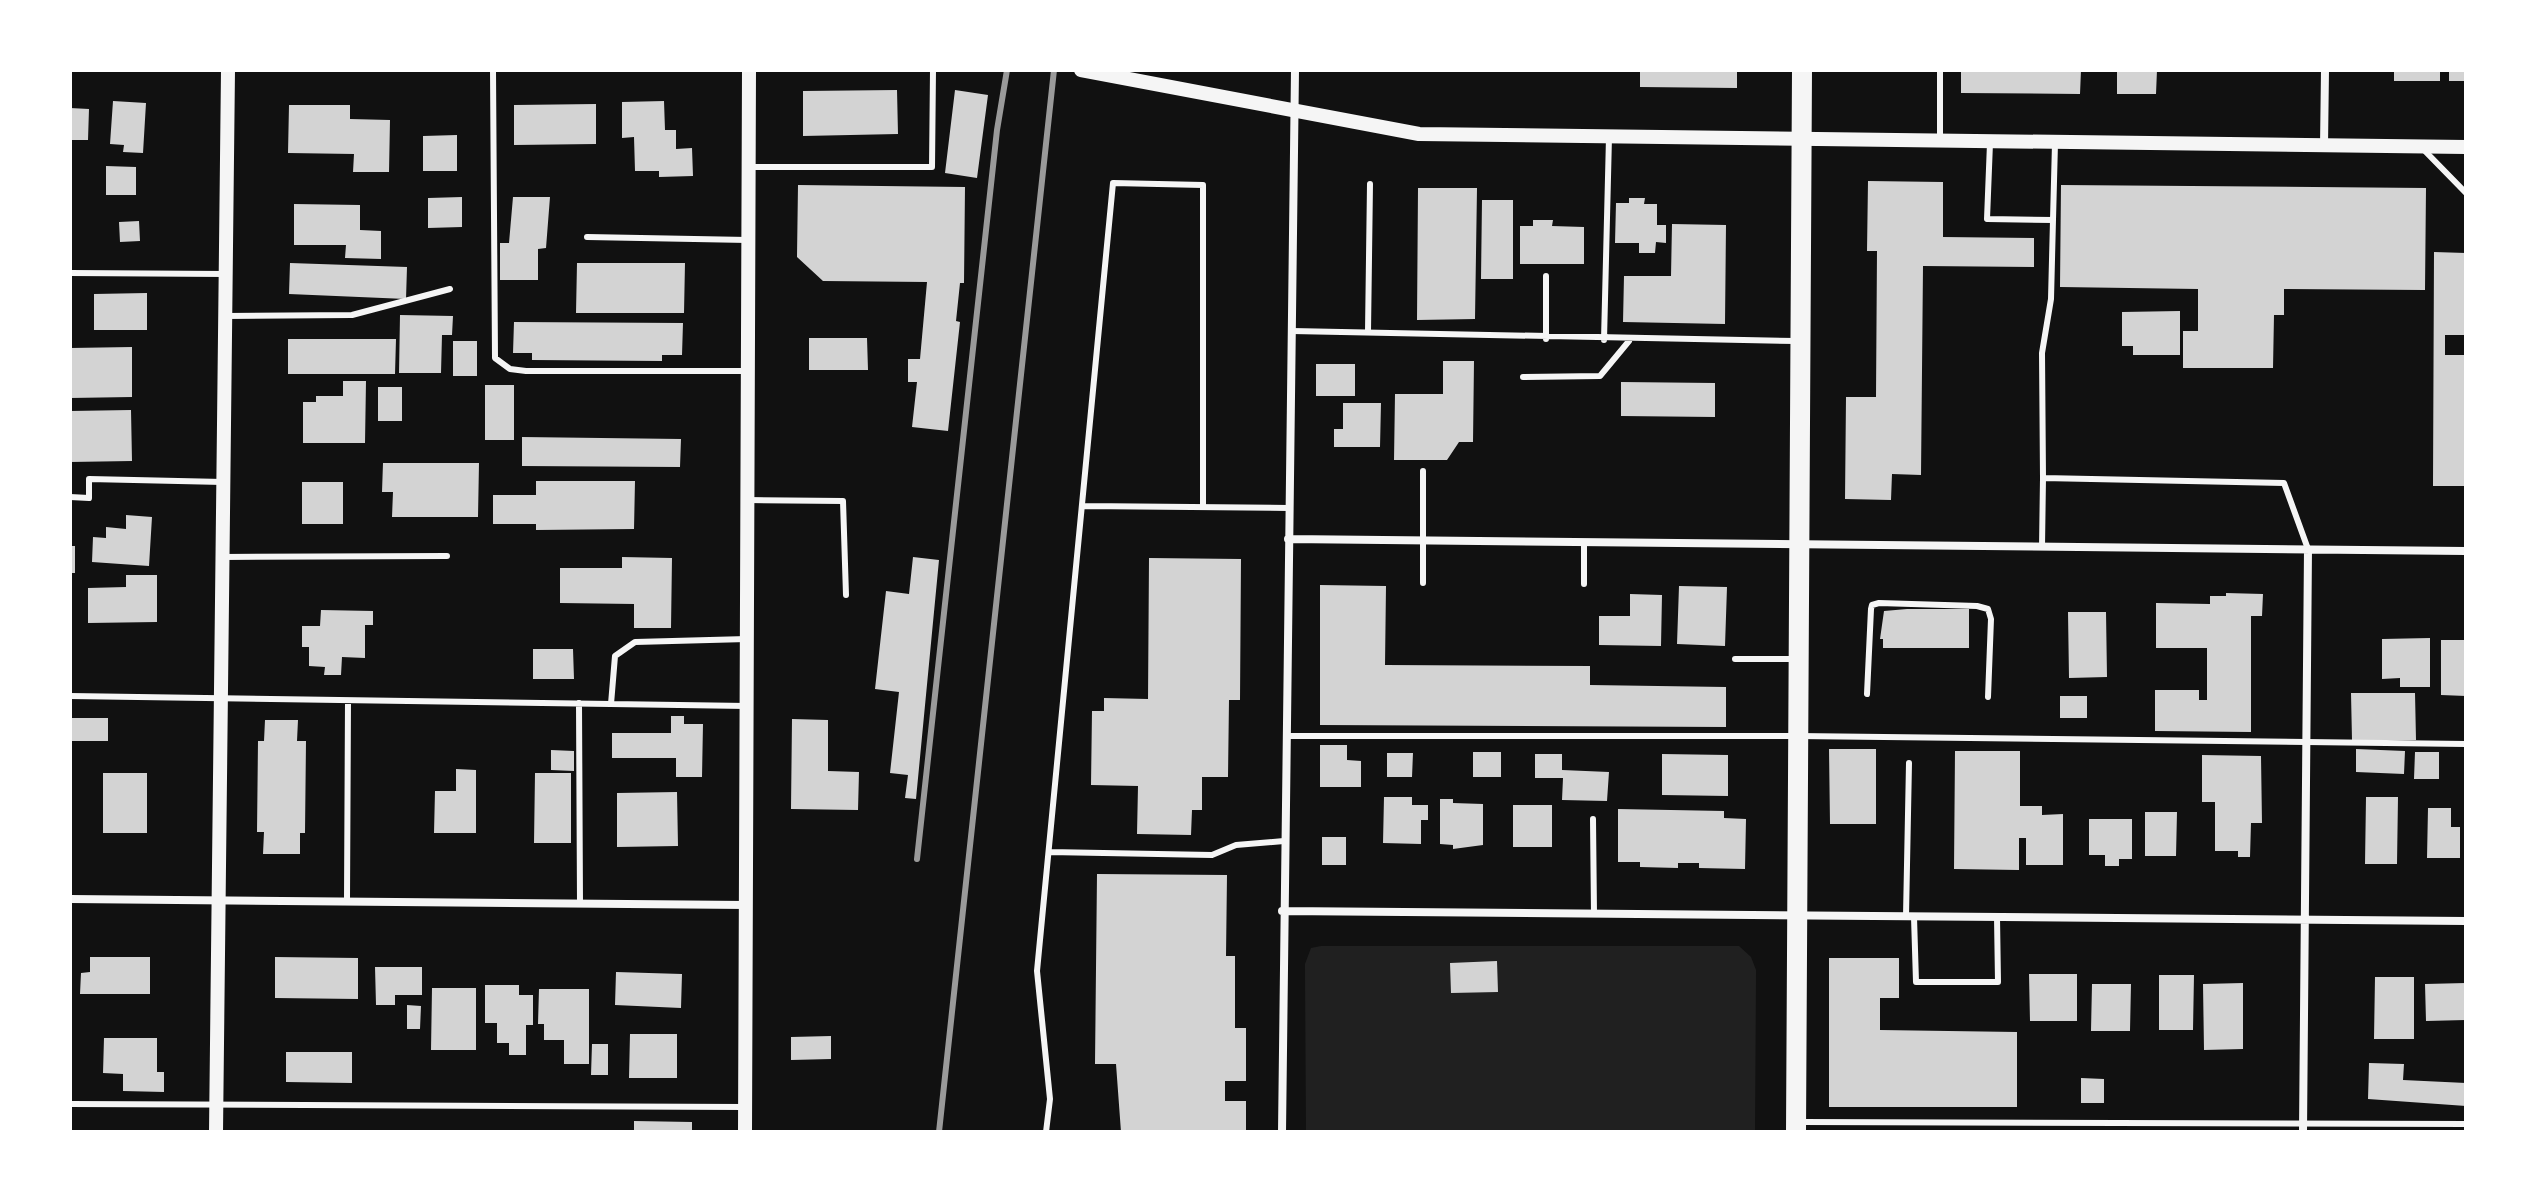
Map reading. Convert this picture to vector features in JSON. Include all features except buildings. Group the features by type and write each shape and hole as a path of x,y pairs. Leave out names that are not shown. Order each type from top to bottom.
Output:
{"main road":[{"path":"1796,1127 1802,70"}],"street":[{"path":"216,1132 228,70"},
{"path":"745,1132 749,70"},
{"path":"1081,70 1419,134 2466,147"},
{"path":"1282,1132 1282,911 1295,70"},
{"path":"2324,146 2325,70"},
{"path":"1288,539 2466,551"},
{"path":"2303,1127 2308,549"},
{"path":"70,899 747,905"},
{"path":"1282,911 2466,921"}],"lane":[{"path":"493,70 495,358 510,369 526,371 748,371"},
{"path":"749,167 932,167 933,70"},
{"path":"1940,70 1940,142"},
{"path":"1604,340 1609,137"},
{"path":"1990,143 1987,219 2053,220"},
{"path":"2042,547 2042,353 2051,299 2055,143"},
{"path":"2421,147 2466,193"},
{"path":"1046,1132 1050,1099 1037,971 1113,183 1203,185 1203,507"},
{"path":"1368,332 1370,184"},
{"path":"587,237 748,240"},
{"path":"70,273 226,274"},
{"path":"1546,276 1546,339"},
{"path":"225,316 352,315 450,289"},
{"path":"1292,331 1629,341 1800,341"},
{"path":"1523,377 1600,376 1629,341"},
{"path":"1423,471 1423,583"},
{"path":"2043,478 2284,483 2308,549"},
{"path":"70,497 89,498 89,479 223,482"},
{"path":"748,500 843,501 846,595"},
{"path":"1084,506 1289,508"},
{"path":"1584,542 1584,584"},
{"path":"222,557 447,556"},
{"path":"1867,694 1871,609 1872,605 1879,603 1988,609 1988,697"},
{"path":"611,704 615,656 635,642 747,639"},
{"path":"1735,659 1798,659"},
{"path":"70,696 747,706"},
{"path":"347,901 348,701"},
{"path":"579,703 580,903"},
{"path":"1285,736 1798,736 2466,744"},
{"path":"1909,763 1910,916 1916,982 1998,982 1997,917"},
{"path":"1593,819 1594,914"},
{"path":"1049,852 1212,855 1236,845 1284,841"},
{"path":"70,1104 745,1107"},
{"path":"1796,1127 1868,1122 2303,1127 2466,1124"},
{"path":"1868,1122 1868,1132"},
{"path":"2034,1122 2034,1132"}],"shaded area":[{"path":"1739,946 1751,957 1756,970 1755,1132 1306,1132 1305,964 1311,948"}],"railway":[{"path":"917,859 997,130 1007,70"},
{"path":"939,1132 1054,70"}]}
